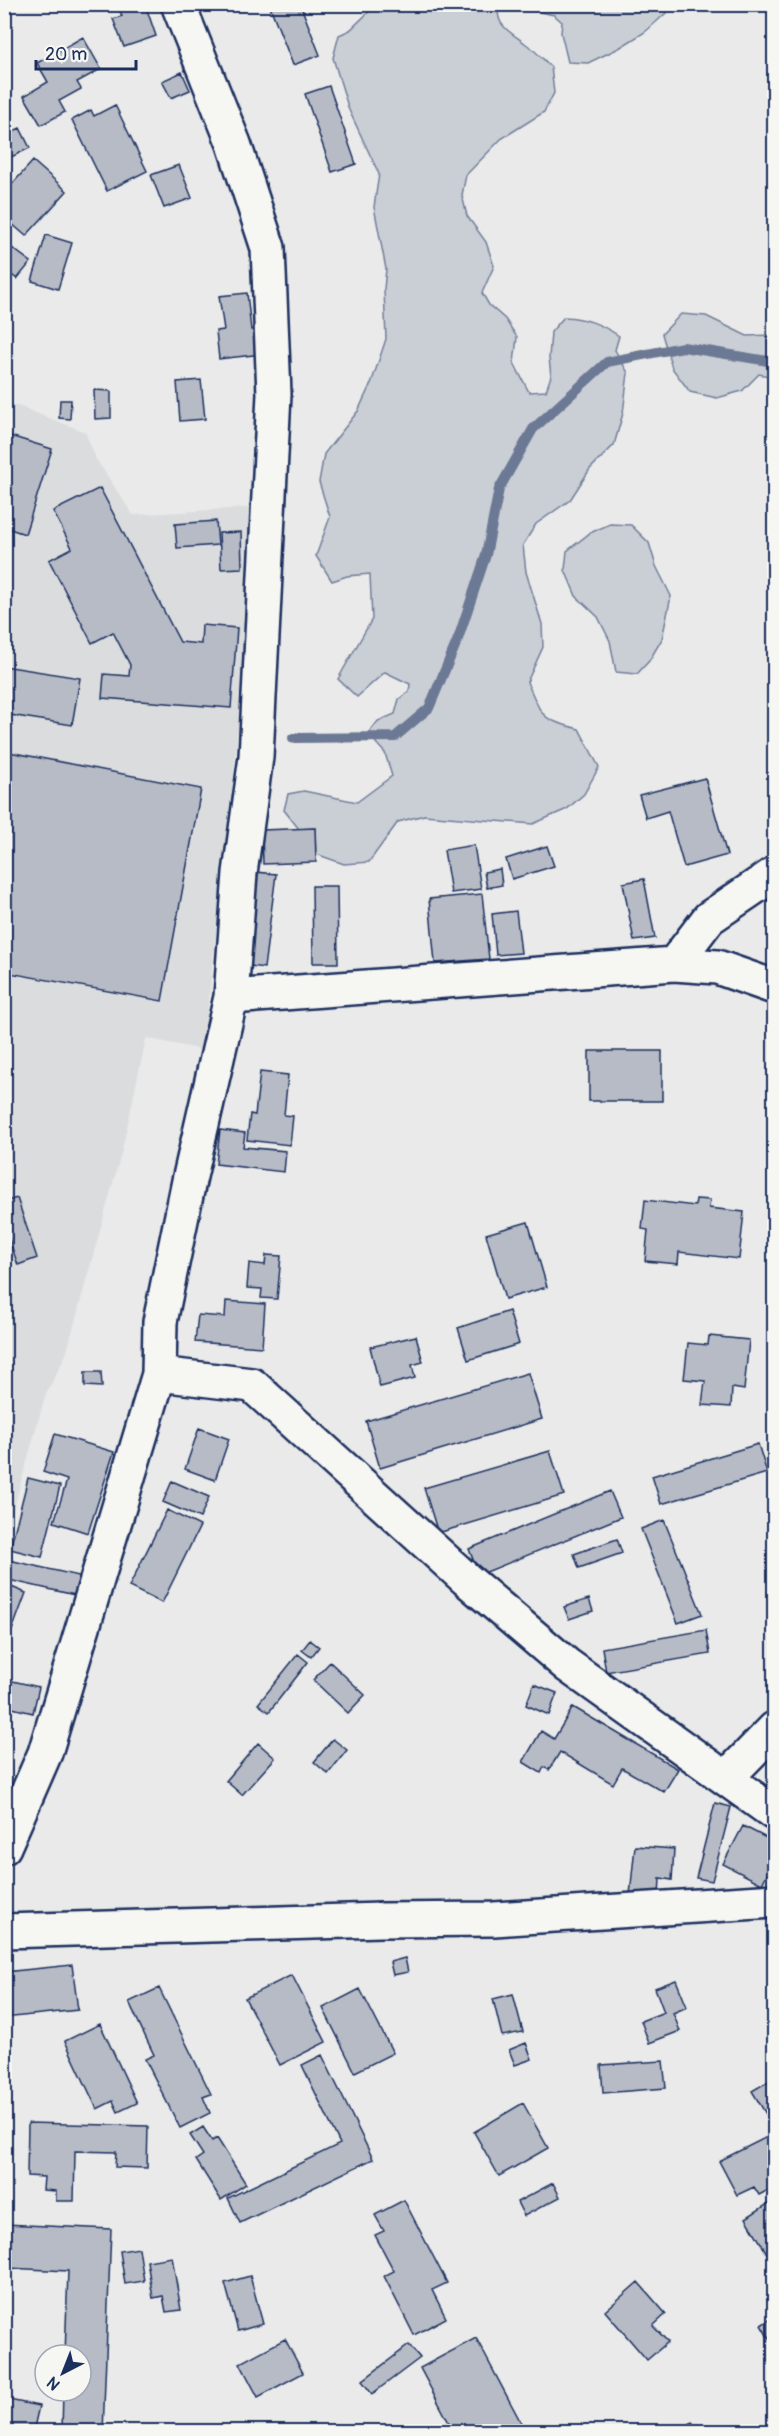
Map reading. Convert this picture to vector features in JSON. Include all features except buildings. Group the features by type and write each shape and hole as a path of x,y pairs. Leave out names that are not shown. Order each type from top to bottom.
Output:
{"street":[{"path":"4,1847 45,1753 159,1374 159,1322 231,997 240,873 256,758 274,394 268,248 234,144 178,4"},
{"path":"674,964 709,918 774,874"},
{"path":"231,997 674,964 717,967 774,987"},
{"path":"159,1374 252,1385 466,1579 567,1665 774,1813"},
{"path":"726,1778 774,1729"},
{"path":"4,1931 494,1919 774,1901"}],"shaded area":[{"path":"376,5 499,5 499,18 505,28 533,49 551,67 554,93 544,112 501,139 466,175 462,195 467,216 486,242 494,266 482,293 489,305 505,319 517,337 514,363 529,392 546,391 551,376 549,358 551,332 564,317 593,322 619,336 615,350 628,373 623,413 614,445 590,469 570,500 536,524 523,545 526,572 542,624 543,647 527,682 544,715 556,722 579,729 599,767 584,794 567,809 533,824 424,815 398,822 369,862 344,864 316,854 315,828 299,829 284,810 288,794 304,791 357,802 392,776 385,753 368,734 378,721 395,714 399,699 409,692 410,684 385,672 357,697 338,679 372,619 370,574 347,576 332,581 316,556 330,517 319,482 324,454 358,411 372,381 386,339 384,289 386,269 374,207 379,174 349,110 333,58 339,35 350,30"},
{"path":"535,5 675,5 645,32 588,63 568,62 561,33 562,22 554,15 540,12"},
{"path":"681,314 706,316 747,336 774,335 774,377 759,374 742,391 717,398 690,392 672,368 662,334"},
{"path":"5,401 85,432 96,459 133,515 260,507 203,1050 146,1038 122,1150 66,1354 45,1396 5,1540"},
{"path":"610,524 631,525 649,543 656,566 671,596 662,639 649,661 637,674 616,672 610,641 598,617 576,596 565,570 567,551 590,533"}],"waterway":[{"path":"293,738 395,737 429,708 458,639 486,555 499,489 533,429 607,362 683,347 774,362"}]}
